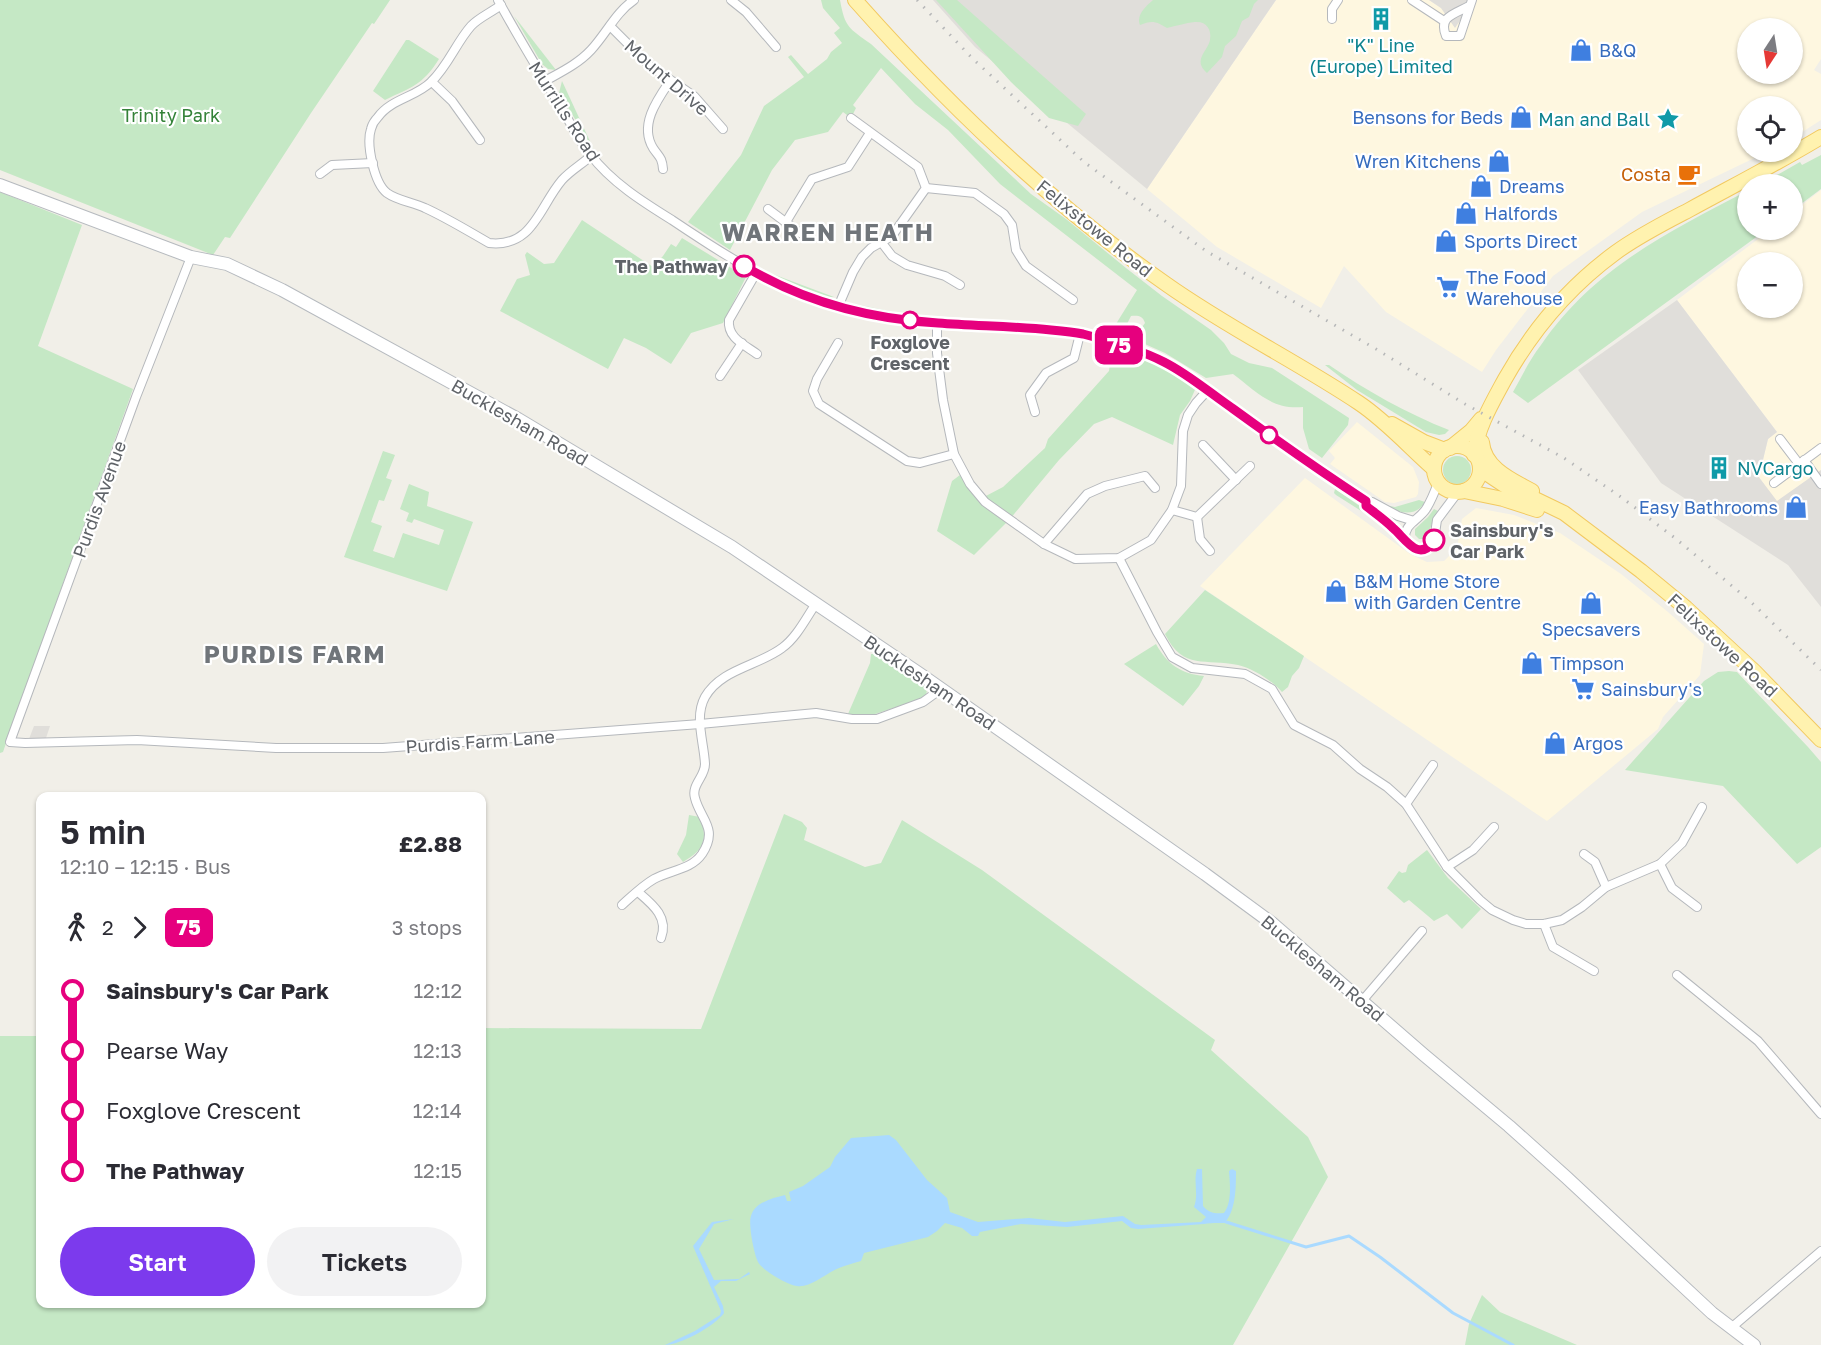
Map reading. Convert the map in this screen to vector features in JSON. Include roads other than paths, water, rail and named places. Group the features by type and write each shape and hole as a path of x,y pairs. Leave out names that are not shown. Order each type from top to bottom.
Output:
{"main road":[{"name":"Felixstowe Road","path":"855,0 903,55 997,147 1101,237 1185,297 1370,411 1424,442 1447,449"},
{"path":"1447,449 1463,447 1478,461 1480,469 1475,483 1461,492 1450,491 1436,476 1439,455 1447,449 1472,431 1547,318 1568,294 1601,264 1635,239 1821,137"},
{"path":"1474,455 1476,441 1491,404"},
{"name":"Felixstowe Road","path":"1370,411 1436,476"},
{"path":"1483,422 1482,448 1492,465 1564,513"},
{"name":"Felixstowe Road","path":"1480,469 1513,491 1564,513 1621,555 1710,630 1754,671 1821,740"},
{"name":"Felixstowe Road","path":"1461,492 1503,499 1533,508 1621,555"}],"street":[{"path":"545,81 580,61 593,48 618,14 634,0"},
{"path":"731,0 746,12 776,48"},
{"path":"1332,19 1332,9 1338,0"},
{"path":"1412,0 1444,21"},
{"path":"500,3 472,24 432,82 420,91 384,109 377,118 371,128 370,139 378,184 395,198 424,207 489,243 499,244 519,238 530,228 563,180 591,156"},
{"name":"Murrills Road","path":"500,3 591,156 636,197 756,273 838,308 895,319 1018,326 1080,334 1118,344 1164,362 1366,501 1392,514 1414,521"},
{"path":"1471,3 1460,36 1446,36 1443,28 1444,21 1471,3"},
{"name":"Mount Drive","path":"610,26 649,65 694,96 723,129"},
{"path":"663,169 663,160 651,146 647,126 657,100 670,81"},
{"path":"432,82 452,101 480,140"},
{"path":"851,118 918,167 926,188"},
{"path":"786,222 812,179 848,167 870,133"},
{"path":"320,174 332,165 373,163"},
{"name":"Bucklesham Road","path":"0,185 191,257 227,264 282,290 518,419 732,548 941,690 1273,924 1518,1133 1712,1313 1754,1345"},
{"path":"838,308 862,257 871,248 892,236 926,188"},
{"path":"926,188 975,193 1004,214 1012,225 1016,250 1026,266 1073,300"},
{"path":"768,209 800,233"},
{"path":"882,243 892,256 907,266 945,276 960,285"},
{"name":"Purdis Avenue","path":"10,742 136,397 191,257"},
{"path":"756,273 729,320 728,327 731,334 757,354"},
{"path":"937,323 937,353 943,400 954,454 970,484 985,502 1044,544 1076,560 1119,558 1151,540 1172,510 1181,486 1184,431 1188,415 1208,391"},
{"path":"1035,412 1030,395 1046,373 1074,358 1080,334"},
{"path":"720,376 742,343"},
{"path":"838,343 813,391 819,404 907,461 920,463 954,454"},
{"path":"1780,439 1821,484"},
{"path":"1203,445 1236,480"},
{"path":"1774,483 1821,448"},
{"path":"1197,517 1250,466"},
{"path":"1044,544 1087,494 1106,486 1145,476 1155,488"},
{"path":"1436,476 1425,511 1406,529 1405,540 1408,546 1419,550 1431,545 1437,520 1461,492"},
{"name":"Murrills Road","path":"1366,501 1366,506 1405,540"},
{"path":"1172,510 1197,517"},
{"path":"1197,517 1200,539 1210,551"},
{"path":"1119,558 1172,657 1191,668 1245,674 1272,689 1294,725 1333,745 1360,769 1387,787 1406,804 1448,867 1492,910 1513,920 1526,924 1544,924 1562,920 1606,887 1660,864 1682,843 1702,807"},
{"path":"622,905 651,880 690,865 705,847 708,828 694,798 694,790 705,768 700,713 711,688 720,680 768,658 784,647 795,635 815,604"},
{"name":"Purdis Farm Lane","path":"10,742 137,740 276,748 383,748 816,713 852,719 877,719 923,702 941,690"},
{"path":"1406,804 1433,765"},
{"path":"1448,867 1473,850 1494,827"},
{"path":"1584,854 1594,862 1606,887"},
{"path":"1660,864 1672,888 1697,907"},
{"path":"638,892 661,915 664,927 661,938"},
{"path":"1544,924 1553,947 1594,971"},
{"path":"1362,1001 1422,931"},
{"path":"1677,975 1758,1041 1821,1114"},
{"path":"1731,1328 1821,1251"}],"water":[{"path":"889,1135 896,1140 927,1180 947,1198 950,1212 978,1222 1029,1218 1065,1222 1123,1216 1141,1225 1201,1222 1206,1217 1194,1207 1197,1169 1202,1169 1203,1206 1210,1212 1224,1213 1230,1193 1229,1171 1232,1169 1236,1171 1235,1197 1226,1221 1231,1222 1138,1229 1131,1228 1122,1221 1067,1227 1021,1224 980,1232 978,1236 972,1236 962,1228 945,1223 928,1237 864,1253 861,1261 839,1268 808,1285 797,1286 781,1280 760,1265 755,1253 750,1225 751,1216 756,1207 765,1201 785,1195 787,1201 791,1201 789,1192 803,1186 830,1167 835,1157 851,1138"},
{"path":"734,1219 714,1224 699,1249 714,1280 739,1279 749,1272 750,1274 736,1281 721,1281 714,1287 723,1306 724,1313 719,1318 688,1338 665,1345 695,1331 720,1315 721,1311 693,1246 712,1222"}],"waterway":[{"path":"1226,1222 1306,1247 1349,1236 1453,1313 1513,1345"}],"railway":[{"path":"917,0 972,58 1084,162 1206,251 1376,349 1465,404 1564,458 1621,497 1675,538 1751,602 1821,670"}],"place":[{"name":"\"K\" Line (Europe) Limited","path":"1381,19"},
{"name":"B&Q","path":"1581,50"},
{"name":"Bensons for Beds","path":"1521,117"},
{"name":"Man and Ball","path":"1668,119"},
{"name":"Wren Kitchens","path":"1499,161"},
{"name":"Costa","path":"1689,174"},
{"name":"Dreams","path":"1481,186"},
{"name":"Halfords","path":"1466,213"},
{"name":"Sports Direct","path":"1446,241"},
{"name":"The Pathway","path":"744,266"},
{"name":"The Food Warehouse","path":"1448,287"},
{"name":"Foxglove Crescent","path":"910,320"},
{"name":"NVCargo","path":"1719,468"},
{"name":"Easy Bathrooms","path":"1796,507"},
{"name":"Sainsbury's Car Park","path":"1434,540"},
{"name":"B&M Home Store with Garden Centre","path":"1336,591"},
{"name":"Specsavers","path":"1591,603"},
{"name":"Timpson","path":"1532,663"},
{"name":"Sainsbury's","path":"1583,689"},
{"name":"Argos","path":"1555,743"}],"district":[{"name":"WARREN HEATH","path":"828,231"},
{"name":"PURDIS FARM","path":"295,653"}],"park label":[{"name":"Trinity Park","path":"171,115"}]}
